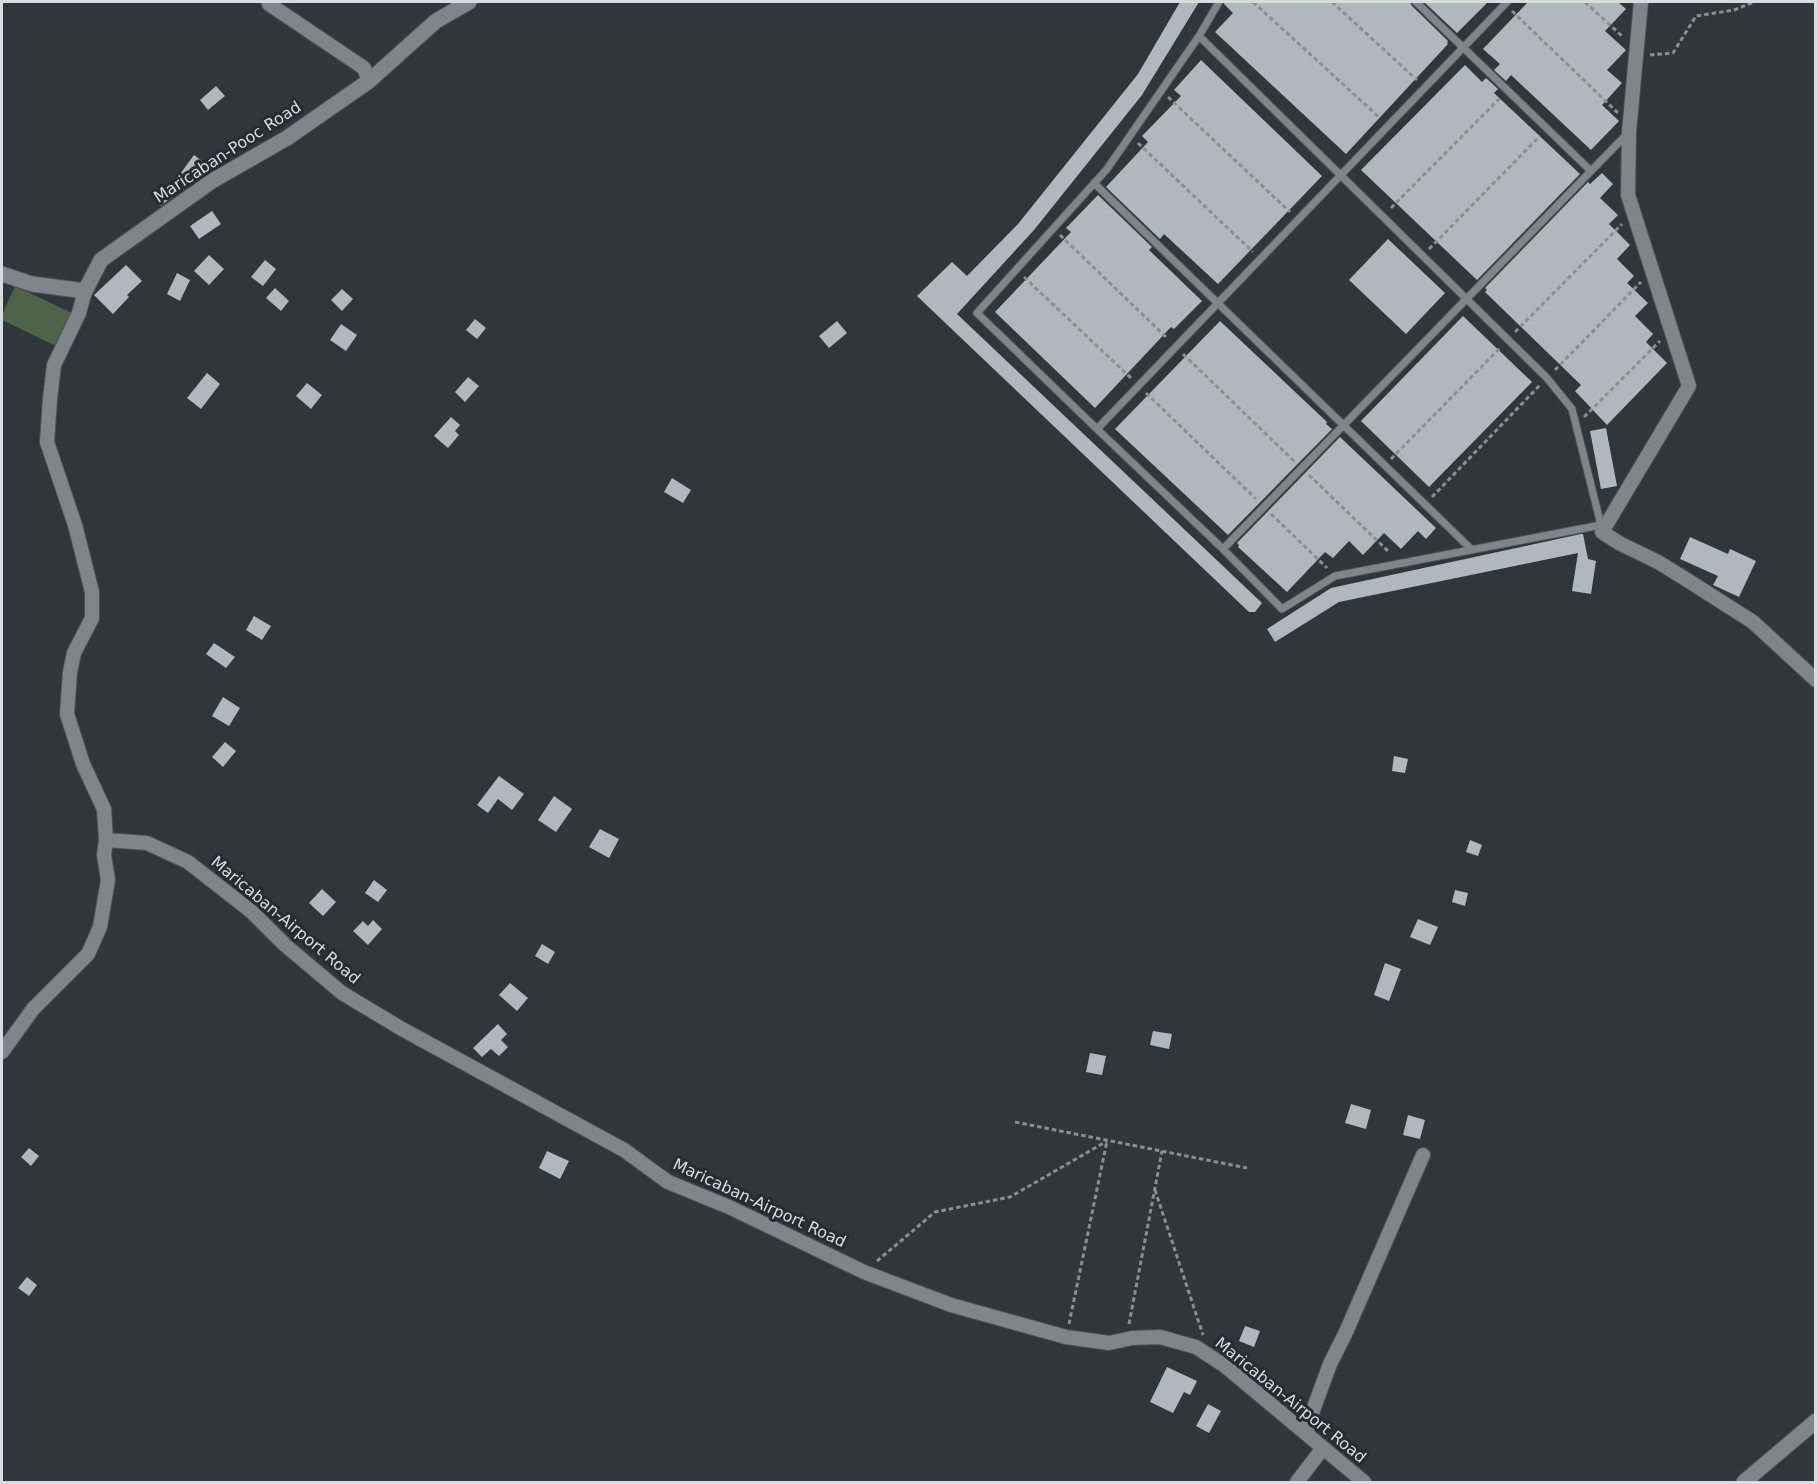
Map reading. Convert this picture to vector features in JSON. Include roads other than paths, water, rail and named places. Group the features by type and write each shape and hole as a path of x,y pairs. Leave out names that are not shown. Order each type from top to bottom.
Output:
{"street":[{"name":"Maricaban-Pooc Road","path":"85,291 101,260 212,181 287,138 369,81 436,21 469,2"},
{"path":"1641,2 1629,128 1628,195 1689,386 1602,528 1619,543 1659,562 1753,622 1815,680"},
{"path":"269,4 364,68 369,81"},
{"path":"2,274 32,284 85,291 79,314 54,364 47,442 75,525 92,592 92,618 74,653 70,672 67,714 83,764 104,809 106,840 104,855 108,880 100,927 88,954 33,1009 2,1052"},
{"name":"Maricaban-Airport Road","path":"106,840 147,843 188,862 252,912 285,945 342,993 412,1035 624,1150 668,1182 729,1207 864,1272 951,1305 1066,1338 1109,1343 1160,1337 1196,1347 1225,1366 1364,1482"},
{"path":"1307,1434 1309,1421 1330,1364 1423,1155"},
{"path":"1744,1482 1815,1421"},
{"path":"1297,1482 1323,1448"}],"lane":[{"path":"1199,36 1548,378 1572,409 1602,528 1471,549 1335,576 1282,609 1223,549 977,313 1107,168 1199,36 1219,2"},
{"path":"1416,2 1592,171"},
{"path":"1097,429 1506,3"},
{"path":"1223,549 1592,171 1629,128"},
{"path":"1094,183 1471,549"}]}
